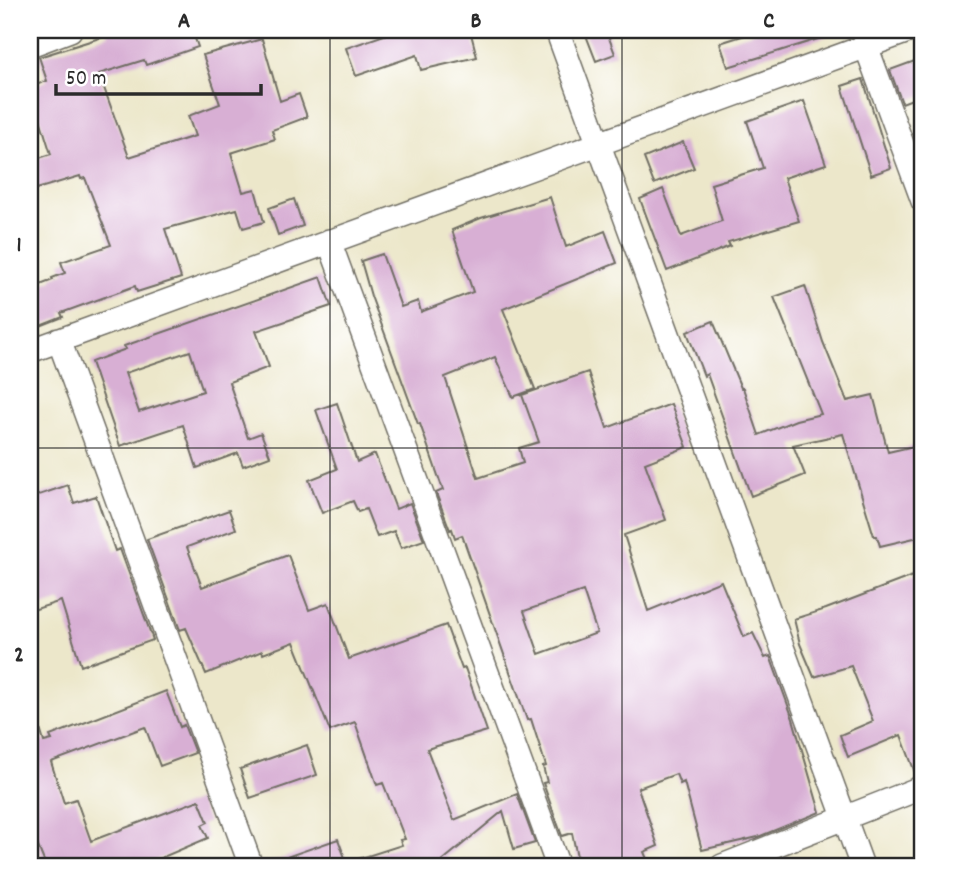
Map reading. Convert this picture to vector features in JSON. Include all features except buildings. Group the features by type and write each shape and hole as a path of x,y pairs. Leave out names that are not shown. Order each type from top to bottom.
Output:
{"street":[{"path":"30,45 70,30"},
{"path":"557,30 862,866"},
{"path":"30,351 911,30"},
{"path":"866,46 923,201"},
{"path":"329,241 558,866"},
{"path":"59,340 251,866"},
{"path":"722,866 923,786"}]}
